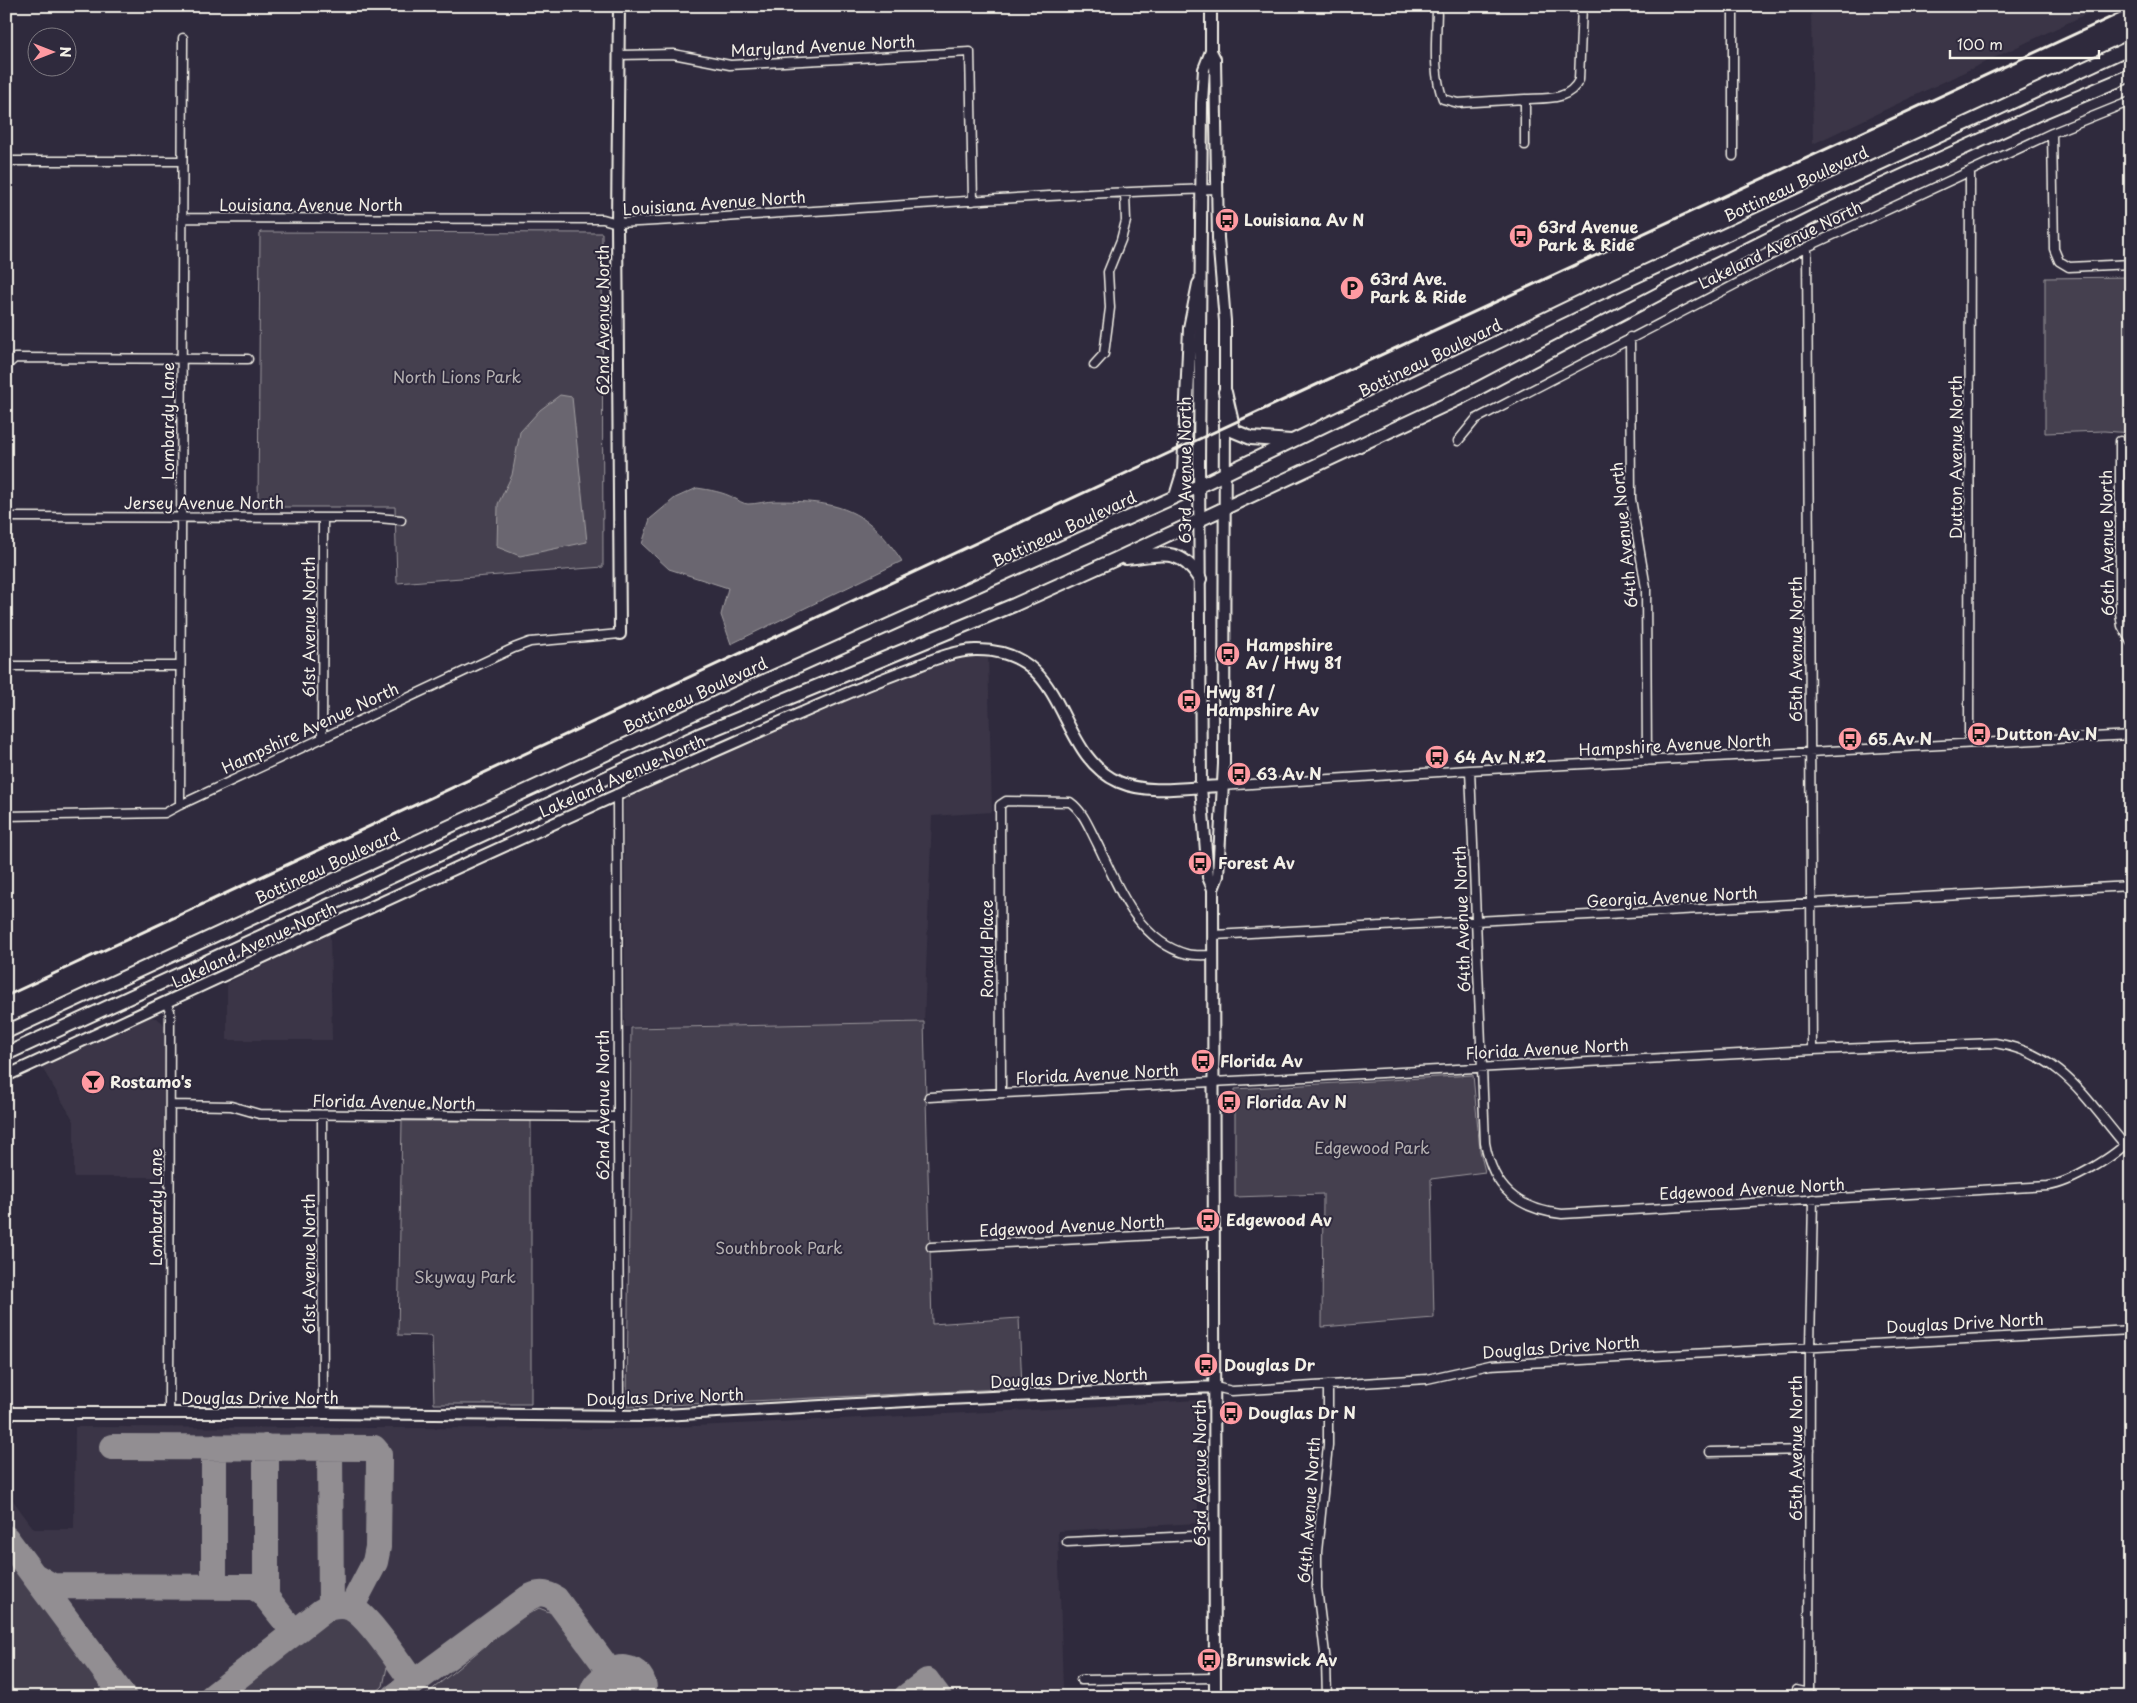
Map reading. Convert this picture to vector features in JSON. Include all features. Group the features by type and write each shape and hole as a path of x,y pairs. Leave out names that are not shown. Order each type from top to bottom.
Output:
{"highway":[{"name":"Bottineau Boulevard","path":"6,1032 733,695 1199,486 1589,298 2131,47"},
{"path":"6,1054 699,735 1014,605 1116,559 1460,398 1668,289 1816,216 2027,118 2131,75"},
{"path":"1176,496 1184,470 1190,328 1199,284"},
{"path":"1225,392 1234,431 1251,438 1293,441"},
{"path":"1116,559 1159,554 1174,555 1191,565 1200,579"}],"street":[{"name":"62nd Avenue North","path":"619,6 617,223 620,634"},
{"name":"63rd Avenue North","path":"1211,6 1211,51 1204,70 1199,284 1199,486 1201,787 1208,877 1214,889"},
{"path":"1437,6 1438,88 1443,99 1458,103 1558,97 1575,89 1580,80 1582,6"},
{"path":"1733,6 1734,156"},
{"name":"Lombardy Lane","path":"180,805 183,38"},
{"name":"63rd Avenue North","path":"1211,51 1215,59 1218,238 1225,321 1224,715 1218,876 1214,889 1215,1697"},
{"name":"Maryland Avenue North","path":"619,55 673,54 730,65 970,52 973,201"},
{"path":"1524,145 1525,99"},
{"name":"Lakeland Avenue North","path":"1458,441 1476,419 1630,337 1807,247 2052,133 2131,101"},
{"path":"2052,133 2054,249 2059,260 2069,267 2131,264"},
{"path":"6,161 182,161"},
{"name":"Dutton Avenue North","path":"1969,743 1970,171"},
{"name":"Louisiana Avenue North","path":"182,218 603,219 617,223 973,201 1218,189"},
{"path":"1094,365 1104,354 1110,308 1108,272 1111,259 1121,240 1126,221 1124,193"},
{"name":"65th Avenue North","path":"1807,247 1812,1050"},
{"name":"64th Avenue North","path":"1630,337 1631,499 1646,588 1647,761"},
{"path":"6,366 15,358 248,359"},
{"name":"66th Avenue North","path":"2120,441 2120,613 2122,626 2131,642"},
{"name":"Jersey Avenue North","path":"6,517 400,520"},
{"name":"61st Avenue North","path":"322,737 324,518"},
{"path":"2120,532 2131,532"},
{"name":"Hampshire Avenue North","path":"6,816 166,813 322,737 514,648 530,642 620,634"},
{"name":"Lakeland Avenue North","path":"6,1076 617,794 852,690 945,656 974,650 1014,657 1040,676 1059,702 1083,749 1110,777 1139,788 1221,786"},
{"path":"6,666 180,666"},
{"name":"Hampshire Avenue North","path":"1221,786 1470,770 2131,735"},
{"name":"64th Avenue North","path":"1470,770 1481,1066"},
{"name":"62nd Avenue North","path":"617,794 619,1415"},
{"name":"Ronald Place","path":"1001,1093 1000,805 1006,801 1070,802 1084,817 1124,899 1136,918 1150,932 1174,949 1187,954 1214,955"},
{"name":"Georgia Avenue North","path":"1214,935 2131,886"},
{"name":"Lombardy Lane","path":"166,1003 170,1011 169,1413"},
{"name":"Florida Avenue North","path":"929,1097 1481,1066 1973,1043 2017,1047 2038,1055 2055,1066 2125,1145"},
{"name":"Edgewood Avenue North","path":"1481,1066 1485,1143 1488,1161 1504,1189 1516,1199 1530,1207 1562,1214 2056,1185 2083,1172 2125,1145"},
{"name":"Florida Avenue North","path":"170,1106 231,1106 259,1114 618,1117"},
{"name":"61st Avenue North","path":"322,1115 323,1413"},
{"path":"2125,1145 2131,1138"},
{"name":"65th Avenue North","path":"1809,1695 1810,1347 1813,1199"},
{"name":"Edgewood Avenue North","path":"931,1247 1214,1232"},
{"name":"Douglas Drive North","path":"6,1410 13,1413 646,1416 915,1400 1215,1387 1232,1391 1427,1379 1490,1365 2131,1330"},
{"name":"64th Avenue North","path":"1327,1697 1326,1662 1317,1588 1317,1552 1328,1445 1328,1385"},
{"path":"1710,1452 1810,1450"},
{"path":"1067,1542 1215,1535"},
{"path":"1081,1680 1215,1678"},
{"path":"1796,1690 1809,1695"}],"shaded area":[{"path":"1811,6 2103,6 1813,144"},
{"path":"560,395 572,397 587,542 520,556 497,547 498,504 512,475 520,432 540,410"},
{"path":"697,488 712,490 746,504 797,501 833,506 848,511 862,518 876,529 902,561 731,644 721,615 728,588 669,569 642,544 650,519 675,498"},
{"path":"966,654 988,655 992,812 932,816 924,1022 625,1027 624,803 630,793 809,716"},
{"path":"330,933 332,1040 227,1040 227,983"},
{"path":"149,1017 156,1018 165,1027 163,1177 74,1177 74,1121 41,1066"},
{"path":"1197,1400 1198,1523 1058,1531 1063,1690 1196,1690 1196,1697 6,1697 6,1491 34,1529 74,1529 75,1427 631,1429 1052,1409"}],"green space":[{"name":"North Lions Park","path":"260,232 602,233 603,567 397,583 395,507 258,507"},
{"path":"2131,277 2131,433 2104,431 2045,433 2045,278"},
{"name":"Southbrook Park","path":"924,1022 932,1324 1019,1318 1022,1388 627,1407 631,1028"},
{"name":"Edgewood Park","path":"1473,1075 1480,1151 1485,1172 1431,1179 1434,1318 1322,1327 1323,1194 1235,1197 1235,1089"},
{"name":"Skyway Park","path":"402,1121 531,1121 531,1404 434,1404 432,1336 398,1335"},
{"path":"6,1555 110,1697 19,1697 6,1680"},
{"path":"539,1608 557,1615 594,1667 593,1686 581,1697 423,1697 514,1622"},
{"path":"336,1614 351,1618 382,1657 387,1667 383,1686 371,1697 226,1697 327,1616"}],"taxiway":[{"path":"112,1447 374,1448 379,1454 378,1547 375,1562 351,1608"},
{"path":"214,1447 214,1587"},
{"path":"266,1447 266,1596"},
{"path":"330,1448 331,1607"},
{"path":"6,1538 124,1697"},
{"path":"35,1576 52,1586 253,1587 262,1592 294,1632"},
{"path":"394,1697 528,1598 542,1594 556,1599 629,1697"},
{"path":"212,1697 322,1611 336,1606 351,1608 358,1613 384,1642 413,1682"},
{"path":"906,1697 927,1681 939,1697"}],"runway":[{"path":"613,1697 623,1689"}],"railway":[{"path":"6,996 1184,446 2131,8"}],"place":[{"name":"Louisiana Av N","path":"1227,220"},
{"name":"63rd Avenue Park & Ride","path":"1521,236"},
{"name":"63rd Ave. Park & Ride","path":"1352,288"},
{"name":"Hampshire Av / Hwy 81","path":"1228,654"},
{"name":"Hwy 81 / Hampshire Av","path":"1189,701"},
{"name":"Dutton Av N","path":"1979,734"},
{"name":"65 Av N","path":"1850,739"},
{"name":"64 Av N #2","path":"1437,757"},
{"name":"63 Av N","path":"1239,774"},
{"name":"Forest Av","path":"1200,863"},
{"name":"Florida Av","path":"1203,1061"},
{"name":"Rostamo's","path":"93,1082"},
{"name":"Florida Av N","path":"1229,1102"},
{"name":"Edgewood Av","path":"1208,1220"},
{"name":"Douglas Dr","path":"1206,1365"},
{"name":"Douglas Dr N","path":"1231,1413"},
{"name":"Brunswick Av","path":"1209,1660"}]}
